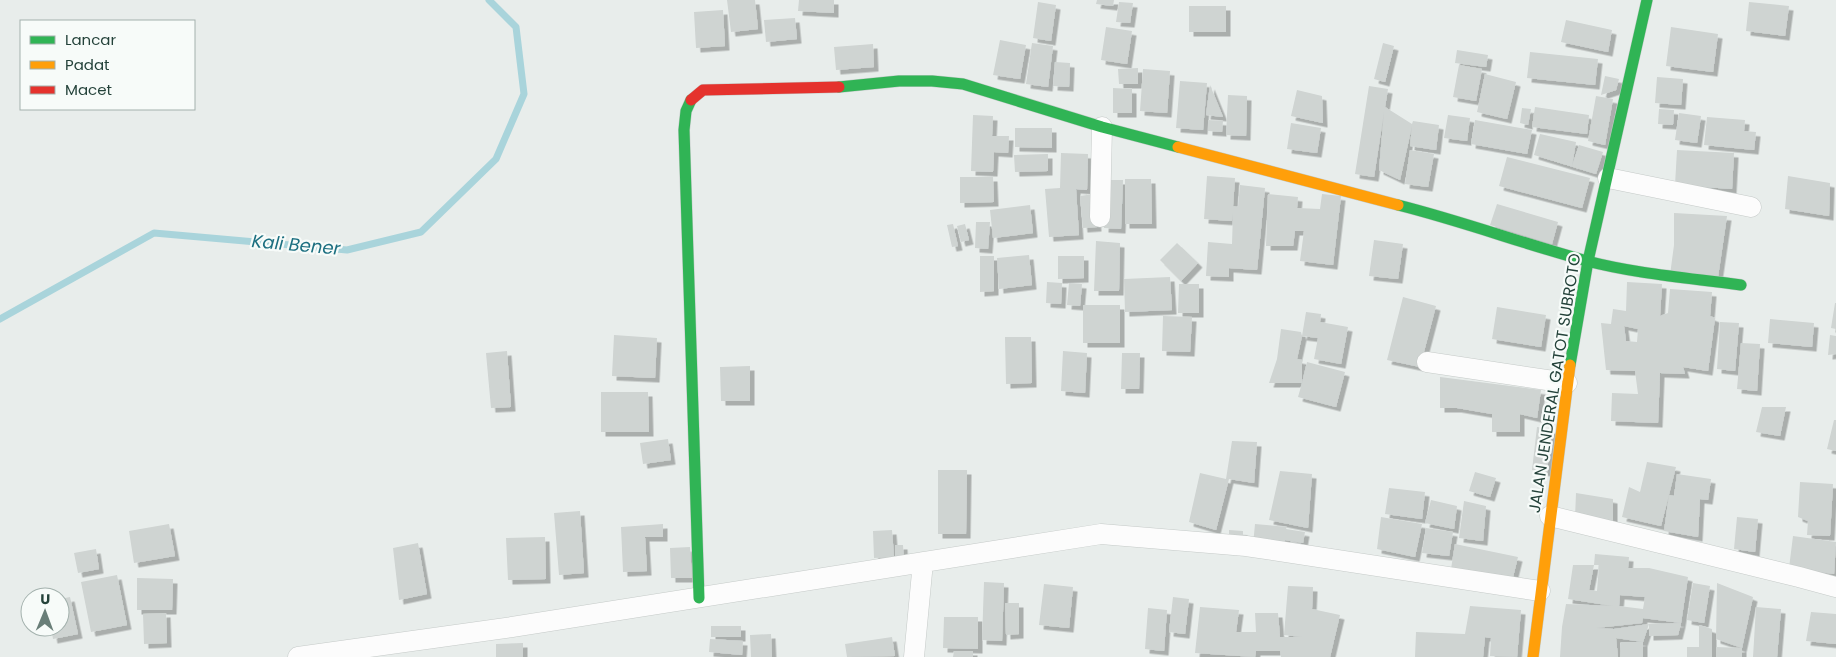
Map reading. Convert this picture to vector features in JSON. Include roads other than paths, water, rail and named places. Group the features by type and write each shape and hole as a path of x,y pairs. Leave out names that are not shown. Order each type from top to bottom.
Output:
{"main road":[{"name":"JALAN JENDERAL GATOT SUBROTO","path":"1533,657 1567,383 1588,261 1647,0"},
{"path":"699,598 684,130 686,107 690,98 703,90 843,87 899,81 932,81 963,84 1102,127 1445,218 1588,261 1640,271 1741,285"}],"street":[{"path":"1100,217 1102,127"},
{"path":"1608,178 1751,207"},
{"path":"1427,362 1567,383"},
{"path":"1550,516 1799,576 1836,587"},
{"path":"298,657 512,627 1101,534 1246,546 1540,591"},
{"path":"914,657 923,562"}],"waterway":[{"name":"Kali Bener","path":"0,319 154,233 347,250 421,232 496,159 524,94 516,27 489,0"}]}
